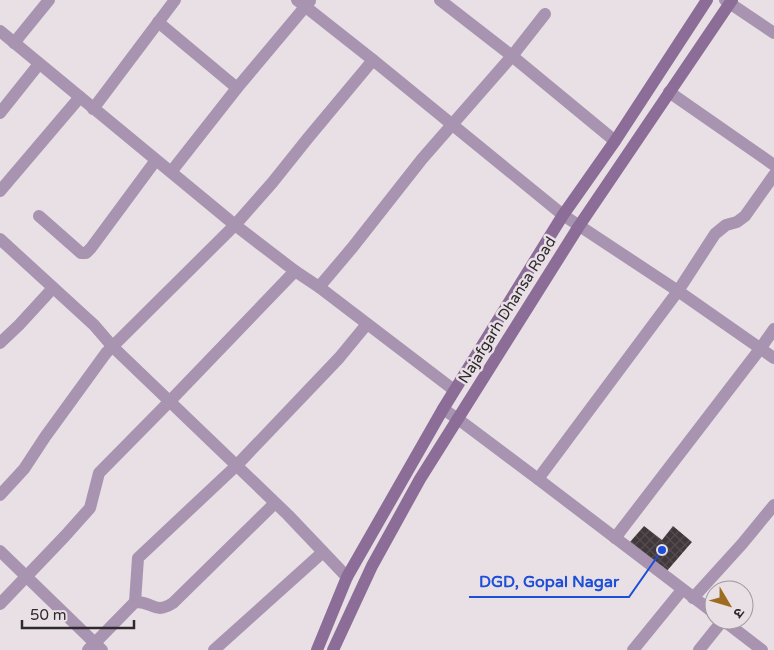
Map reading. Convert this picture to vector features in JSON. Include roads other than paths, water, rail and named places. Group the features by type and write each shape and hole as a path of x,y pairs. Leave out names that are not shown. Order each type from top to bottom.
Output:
{"main road":[{"name":"Najafgarh Dhansa Road","path":"318,646 347,578 454,390 563,215 615,141 707,0"},
{"name":"Najafgarh Dhansa Road","path":"334,650 372,566 420,479 579,226 729,1"}],"street":[{"path":"14,43 49,0"},
{"path":"93,109 175,0"},
{"path":"440,0 512,56 615,141"},
{"path":"729,1 774,33"},
{"path":"171,172 304,2 451,125 563,215 678,291 774,358"},
{"path":"319,287 422,158 512,56 545,14"},
{"path":"158,22 237,88"},
{"path":"0,31 234,225 454,390"},
{"path":"0,495 24,469 50,429 106,353 234,225 272,183 374,60"},
{"path":"0,113 39,64"},
{"path":"670,92 774,166"},
{"path":"0,191 80,98"},
{"path":"39,216 77,250 81,253 86,252 91,248 156,160"},
{"path":"538,478 678,291 715,234 744,216 774,175"},
{"path":"0,239 94,325 113,346 275,503 347,578"},
{"path":"0,604 90,508 99,473 295,271"},
{"path":"0,343 53,288"},
{"path":"0,551 95,648 135,602 138,558 236,466 333,364 367,324"},
{"path":"615,538 774,330"},
{"path":"443,409 538,478 704,606"},
{"path":"135,602 159,609 166,608 275,503"},
{"path":"693,598 774,505"},
{"path":"214,650 323,552"},
{"path":"632,650 682,590"},
{"path":"699,650 715,630"},
{"path":"736,630 762,650"},
{"path":"318,646 334,650"},
{"path":"771,650 774,646"}],"place":[{"name":"DGD, Gopal Nagar","path":"662,550"}]}
